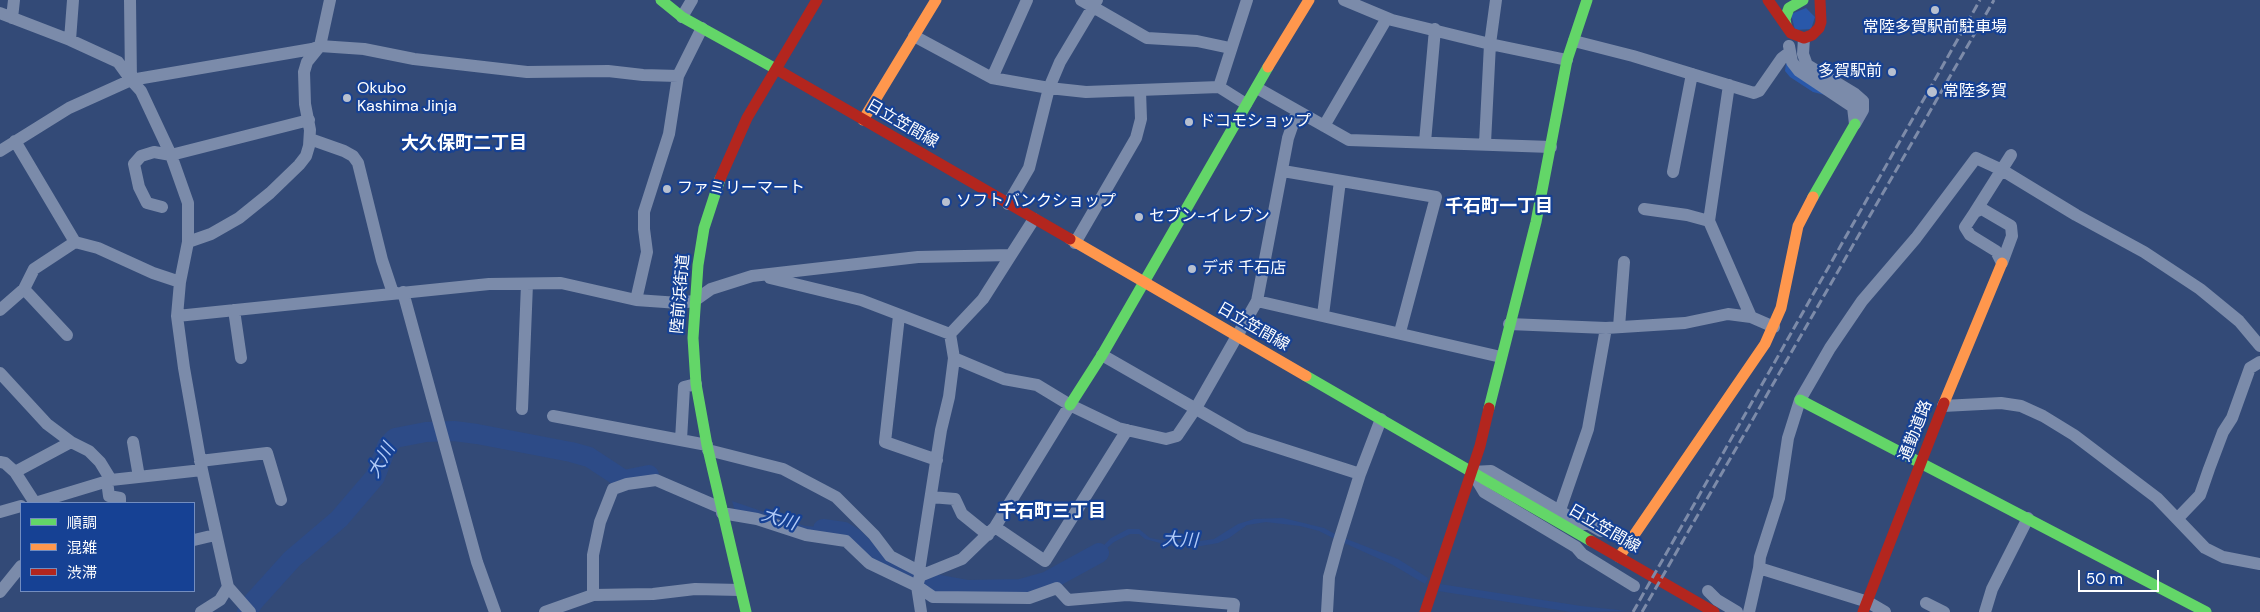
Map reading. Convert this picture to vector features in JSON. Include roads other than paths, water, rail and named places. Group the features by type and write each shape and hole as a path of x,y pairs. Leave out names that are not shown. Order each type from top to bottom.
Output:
{"main road":[{"name":"日立笠間線","path":"662,0 682,17 776,69 1714,612"},
{"name":"陸前浜街道","path":"746,612 707,447 696,384 693,338 694,301 704,228 714,193 729,155 816,0"},
{"path":"863,120 936,0"},
{"path":"1070,405 1102,355 1246,104 1309,0"},
{"path":"1768,0 1794,36 1804,38 1816,32 1819,28 1821,16 1820,0"},
{"path":"1775,0 1813,4 1821,16"},
{"path":"1425,612 1480,446 1536,222 1567,60 1585,2"},
{"path":"1787,27 1786,13 1799,2"},
{"path":"1619,557 1754,362 1774,327 1781,308 1798,226 1855,124"},
{"name":"通勤道路","path":"1866,607 1943,406 2002,263"},
{"path":"1800,400 1922,462 2206,612"}],"street":[{"path":"14,0 6,16 70,40 118,62 141,91 171,155 188,203 188,242 180,282 178,316 184,368 201,466 228,587 247,609"},
{"path":"70,40 73,0"},
{"path":"130,0 131,80"},
{"path":"188,242 211,234 240,218 270,193 306,156 310,139 305,104 304,72 306,62 320,46 330,0"},
{"path":"682,17 692,0"},
{"path":"992,78 1027,0"},
{"path":"1081,0 1095,3 1147,38 1197,41 1230,48"},
{"path":"1219,87 1247,0"},
{"path":"1344,0 1387,18 1490,44 1567,60"},
{"path":"1485,143 1490,44 1496,0"},
{"path":"1008,204 1029,168 1049,88 1060,62 1095,3"},
{"path":"1324,126 1387,18"},
{"path":"1787,27 1790,52 1796,67 1805,76 1853,107 1855,124"},
{"path":"636,300 647,252 644,212 669,134 678,76 702,28"},
{"path":"1425,142 1435,29"},
{"path":"914,36 992,78 1086,92 1219,87 1246,104"},
{"path":"1804,38 1803,54 1807,65 1855,94 1863,101 1863,110 1855,124"},
{"path":"1574,41 1754,93 1759,91 1782,58 1790,52"},
{"path":"0,151 69,108 131,80 312,49 320,46 364,49 414,59 527,72 608,71 678,76"},
{"path":"1673,172 1692,74"},
{"path":"1730,85 1709,221 1751,317"},
{"path":"1257,88 1349,140 1485,143 1551,147"},
{"path":"1074,243 1136,138 1141,119 1140,91"},
{"path":"293,124 305,104"},
{"path":"954,358 1004,379 1036,386 1118,428 1166,439 1177,436 1196,408 1257,300 1288,138 1297,112"},
{"path":"162,207 147,203 138,187 134,164 141,156 154,152 171,155 308,120"},
{"path":"310,139 344,151 353,156 358,163 382,260 398,293 440,428 477,562 495,612"},
{"path":"15,140 75,242 98,248 153,273 180,282"},
{"path":"2002,263 1996,251 1970,235 1965,226 2011,155"},
{"path":"1749,612 1760,557 1779,498 1788,438 1800,400 1830,348 1862,301 1916,238 1976,158 2002,170 2144,252 2200,290 2239,321 2260,346"},
{"path":"1283,171 1436,197 1400,332"},
{"path":"1323,315 1340,181"},
{"path":"1644,209 1687,215 1709,221"},
{"path":"1975,212 1982,209 2011,226 2012,236 2002,263"},
{"path":"950,334 983,299 1034,219"},
{"path":"0,310 24,289 34,269 75,242"},
{"path":"178,316 489,284 562,283 636,300 679,303 694,301 711,289 752,276 918,257 1011,255"},
{"path":"1560,510 1588,429 1613,327 1624,262"},
{"path":"760,276 861,300 889,309 899,316 950,334"},
{"path":"522,410 527,284"},
{"path":"24,289 67,335"},
{"path":"1257,300 1501,357"},
{"path":"234,310 241,358"},
{"path":"1509,324 1613,327 1685,324 1728,314 1751,317 1774,327"},
{"path":"899,316 885,442 936,460"},
{"path":"920,612 919,578 936,460 949,397 954,358 950,334"},
{"path":"1102,355 1245,437 1360,474"},
{"path":"2177,519 2200,495 2208,469 2223,432 2232,418 2250,368 2260,362"},
{"path":"0,373 47,424 71,442 89,451 100,462 109,481 109,496 120,498 120,502"},
{"path":"681,440 684,387 696,384"},
{"path":"1943,406 2001,403 2021,406 2044,416 2074,434 2157,498 2204,548 2223,557 2260,564"},
{"path":"593,595 592,555 600,522 613,489 627,484 656,480 722,511 757,519 806,535 824,536 846,541 869,563 919,578 962,559 992,531 1070,405"},
{"path":"553,416 681,440 784,469 836,497 874,535 890,556 919,578 933,597 1029,598 1057,588 1068,600 1127,595 1188,607 1234,604 1233,612"},
{"path":"1327,612 1329,578 1360,474 1381,419"},
{"path":"931,496 955,499 962,514 1045,561 1127,430"},
{"path":"15,472 71,442"},
{"path":"132,442 139,477"},
{"path":"37,502 109,481 201,466 267,452 281,500"},
{"path":"0,462 5,463 15,472 33,502"},
{"path":"1601,531 1589,524 1582,524 1491,471 1472,472 1484,492 1576,547 1582,554 1634,586"},
{"path":"0,512 20,506"},
{"path":"1986,612 1992,589 2028,518"},
{"path":"195,540 216,534"},
{"path":"0,592 20,567"},
{"path":"1759,568 1866,607 1885,612"},
{"path":"202,612 220,600 228,587"},
{"path":"545,612 593,595 653,594 694,589 740,590"},
{"path":"1708,591 1717,600 1737,612"},
{"path":"1926,603 1944,612"}],"water":[{"path":"732,501 805,526 845,529 865,543 865,547 873,552 879,552 891,561 913,571 915,579 877,562 859,548 857,539 852,535 803,531 735,511"},
{"path":"1283,518 1324,528 1337,535 1335,539 1319,531 1300,526 1266,522 1247,525 1229,538 1218,543 1201,546 1171,546 1145,539 1139,534 1130,534 1114,542 1098,556 1054,583 1030,592 951,593 936,590 926,585 932,579 939,583 1020,592 1047,584 1067,574 1097,552 1111,538 1128,529 1139,529 1150,538 1161,540 1200,541 1214,539 1238,524 1254,519"},
{"path":"1344,538 1398,559 1428,578 1425,584 1393,565 1342,542"},
{"path":"1440,584 1581,606 1628,611 1571,612 1438,591"}],"waterway":[{"name":"大川","path":"247,612 254,601 292,559 339,519 375,477 387,446 395,438 426,432 454,431 477,434 589,457 624,480 649,475"},
{"name":"大川","path":"823,529 844,532 854,538 875,559 896,566 929,583 968,590 1021,589 1046,582 1099,553"}],"railway":[{"path":"1633,612 1980,0"},
{"path":"1642,612 1994,0"}],"place":[{"name":"常陸多賀駅前駐車場","path":"1935,10"},
{"name":"多賀駅前","path":"1892,72"},
{"name":"常陸多賀","path":"1932,92"},
{"name":"Okubo Kashima Jinja","path":"347,98"},
{"name":"ドコモショップ","path":"1189,122"},
{"name":"ファミリーマート","path":"667,189"},
{"name":"ソフトバンクショップ","path":"946,202"},
{"name":"セブン-イレブン","path":"1139,217"},
{"name":"デポ 千石店","path":"1192,269"}],"district":[{"name":"大久保町二丁目","path":"464,144"},
{"name":"千石町一丁目","path":"1499,207"},
{"name":"千石町三丁目","path":"1052,512"}]}
